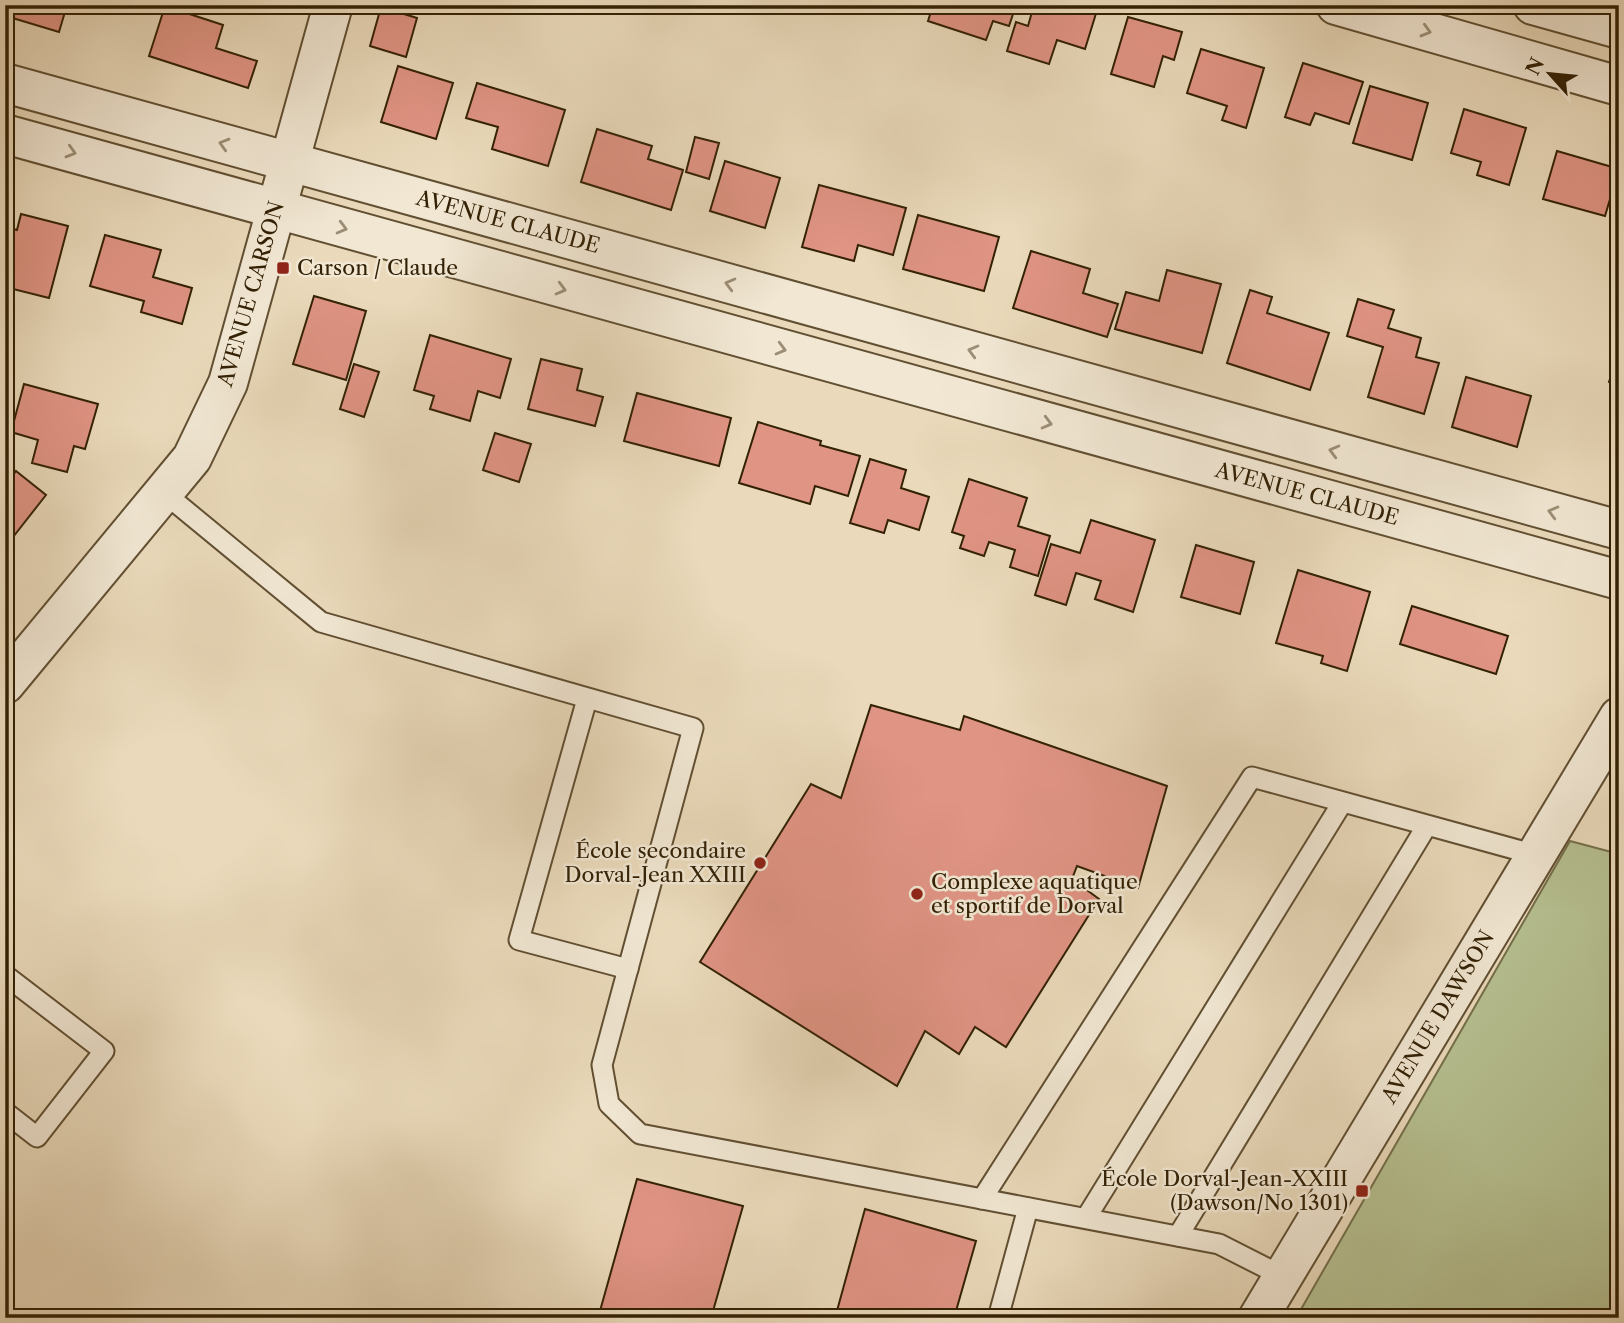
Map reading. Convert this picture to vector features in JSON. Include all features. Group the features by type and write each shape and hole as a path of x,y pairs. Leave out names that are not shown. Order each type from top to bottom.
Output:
{"street":[{"name":"AVENUE CARSON","path":"5,684 192,458 228,383 333,5"},
{"path":"1336,5 1619,86"},
{"path":"1533,5 1619,29"},
{"name":"AVENUE CLAUDE","path":"5,83 1619,530"},
{"name":"AVENUE CLAUDE","path":"5,134 1619,580"},
{"path":"996,409 1010,361"},
{"name":"AVENUE DAWSON","path":"1258,1318 1619,717"}],"lane":[{"path":"163,492 321,622 694,729 602,1065 609,1104 640,1134 1219,1244 1282,1276"},
{"path":"587,699 519,940 628,969"},
{"path":"982,1199 1252,777 1426,827 1536,855"},
{"path":"1086,1218 1342,803"},
{"path":"1178,1236 1426,827"},
{"path":"5,975 104,1051 37,1137 5,1112"},
{"path":"999,1318 1028,1208"}],"green space":[{"path":"1570,841 1619,854 1619,1318 1296,1318"}],"building":[{"path":"10,5 67,5 59,32 6,16"},
{"path":"873,5 901,5 899,12"},
{"path":"933,5 1016,5 1009,26 993,21 986,40 928,21"},
{"path":"1034,5 1098,7 1085,49 1057,40 1049,64 1007,51 1016,22 1028,26"},
{"path":"165,6 223,25 216,48 257,61 248,88 149,56"},
{"path":"381,7 417,18 406,57 370,46"},
{"path":"1128,17 1182,32 1174,60 1163,56 1154,87 1111,74"},
{"path":"1201,49 1264,68 1246,128 1222,120 1227,106 1187,93"},
{"path":"1303,63 1363,82 1349,124 1315,113 1310,125 1285,117"},
{"path":"398,66 453,83 436,139 381,122"},
{"path":"477,83 565,110 548,166 492,149 498,127 466,118"},
{"path":"1370,86 1428,103 1412,160 1353,143"},
{"path":"1464,109 1526,128 1509,185 1477,175 1481,162 1451,153"},
{"path":"597,129 652,146 648,159 683,170 671,210 581,182"},
{"path":"695,137 719,143 709,179 686,172"},
{"path":"1557,151 1619,169 1605,216 1543,199"},
{"path":"725,161 780,178 765,228 710,211"},
{"path":"819,185 906,208 893,255 858,245 854,261 802,247"},
{"path":"21,214 68,226 49,298 5,287 5,227 17,230"},
{"path":"918,215 999,237 984,291 903,269"},
{"path":"105,235 161,250 153,277 192,288 182,324 141,312 144,301 90,286"},
{"path":"1031,251 1090,269 1083,293 1118,304 1107,337 1013,308"},
{"path":"1167,270 1221,284 1202,353 1115,329 1126,292 1159,301"},
{"path":"1250,290 1272,297 1267,313 1329,333 1310,390 1227,363"},
{"path":"314,296 366,311 346,380 293,364"},
{"path":"1358,299 1394,310 1388,328 1421,338 1416,357 1439,363 1424,414 1368,397 1383,347 1347,336"},
{"path":"430,335 511,359 500,398 478,391 470,421 430,409 434,396 414,390"},
{"path":"1619,353 1619,386 1609,382"},
{"path":"541,359 582,369 577,390 603,397 595,426 528,409"},
{"path":"354,364 379,372 364,417 340,409"},
{"path":"1466,377 1531,396 1517,447 1452,427"},
{"path":"24,384 98,404 85,449 74,446 67,472 32,463 38,440 11,432"},
{"path":"637,393 731,418 719,466 624,441"},
{"path":"758,422 821,441 820,445 860,456 848,496 815,486 810,504 739,483"},
{"path":"495,433 531,444 519,482 483,470"},
{"path":"870,459 906,470 901,488 929,497 919,530 888,520 884,533 850,523"},
{"path":"16,471 46,495 6,546 5,484"},
{"path":"969,479 1027,498 1018,526 1050,536 1038,576 1010,567 1015,550 989,542 984,556 960,548 964,536 952,532"},
{"path":"1091,520 1155,540 1133,612 1095,599 1101,581 1076,573 1066,605 1035,595 1051,544 1080,553"},
{"path":"1196,545 1254,562 1240,614 1181,597"},
{"path":"1298,570 1370,592 1347,671 1321,663 1323,656 1276,643"},
{"path":"1412,606 1508,636 1496,674 1400,644"},
{"name":"Complexe aquatique et sportif de Dorval","path":"871,705 960,730 964,716 1167,786 1138,888 1077,866 1072,879 1099,899 1006,1047 975,1027 959,1054 925,1031 897,1086 700,962 811,784 841,798"},
{"path":"637,1179 743,1206 711,1318 598,1318"},
{"path":"865,1209 976,1241 954,1318 835,1318"}],"place":[{"name":"Carson / Claude","path":"283,268"},
{"name":"École secondaire Dorval-Jean XXIII","path":"760,863"},
{"name":"Complexe aquatique et sportif de Dorval","path":"917,894"},
{"name":"École Dorval-Jean-XXIII (Dawson/No 1301)","path":"1362,1191"}]}
